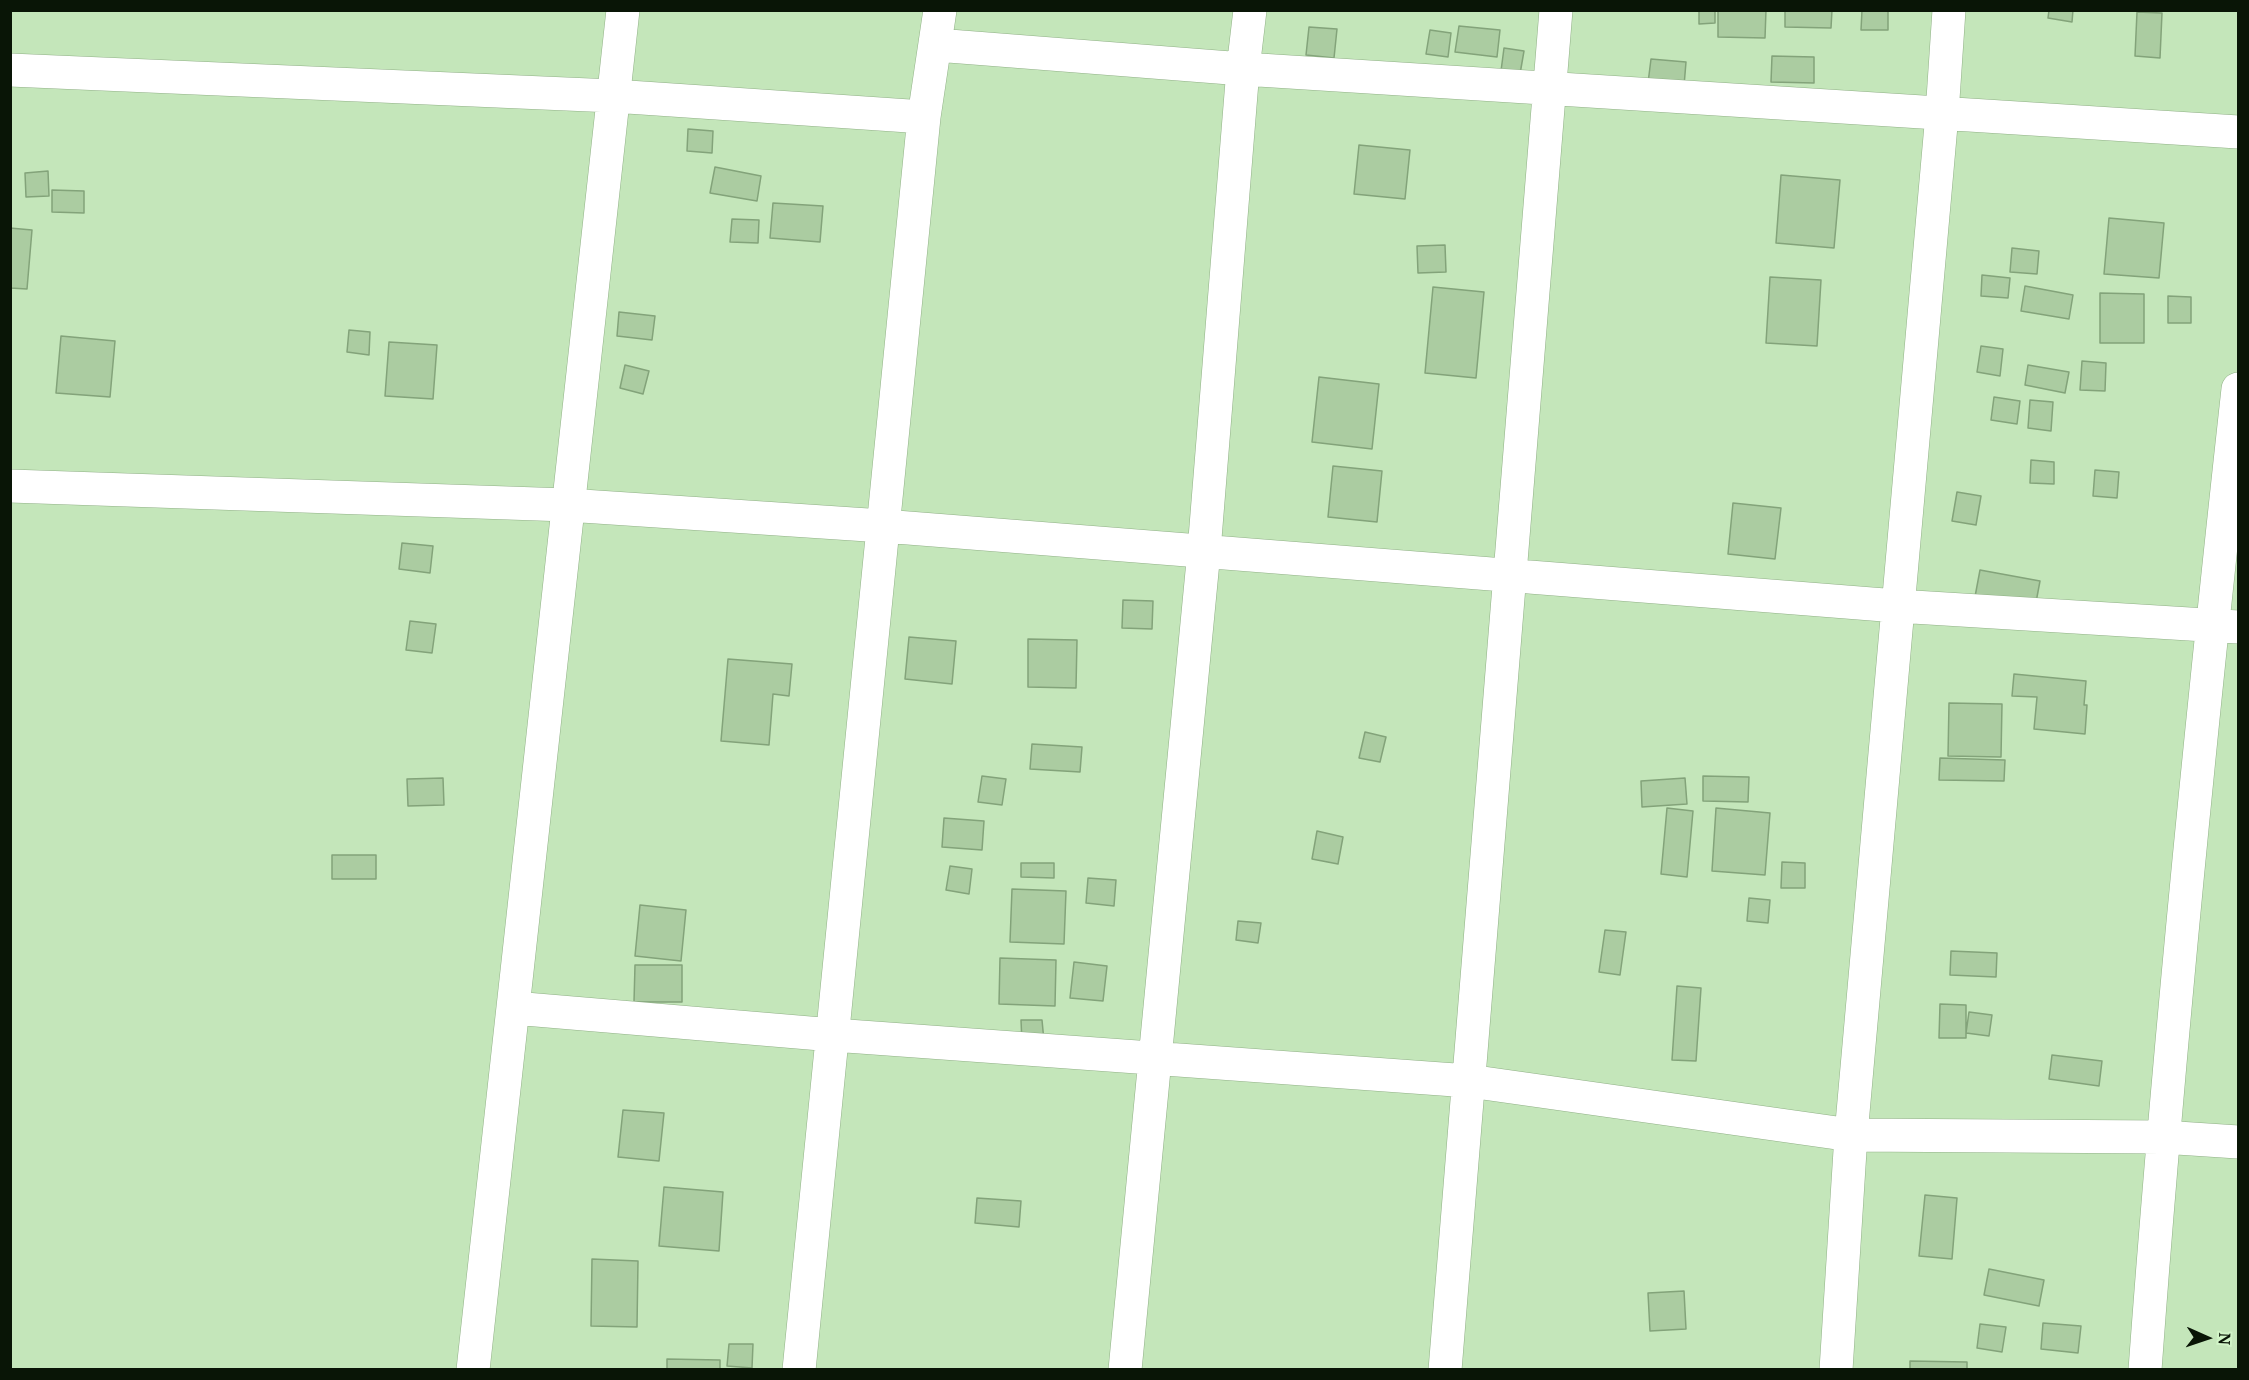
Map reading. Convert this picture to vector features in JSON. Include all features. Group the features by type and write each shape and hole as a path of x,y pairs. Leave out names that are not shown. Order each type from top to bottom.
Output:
{"street":[{"path":"472,1370 623,10"},
{"path":"799,1370 924,117 940,10"},
{"path":"1125,1370 1204,552 1243,69 1250,10"},
{"path":"1445,1370 1556,10"},
{"path":"1836,1370 1851,1136 1942,114 1949,10"},
{"path":"936,45 1549,90 2238,132"},
{"path":"10,70 613,96 924,117"},
{"path":"2145,1370 2162,1137 2225,626 2238,389"},
{"path":"10,486 567,505 883,526 1897,606 2225,626"},
{"path":"513,1008 833,1035 1469,1081 1851,1136 2162,1137 2238,1142"}],"building":[{"path":"1699,10 1715,10 1715,23 1699,24"},
{"path":"1718,10 1766,10 1765,38 1718,37"},
{"path":"1785,10 1832,10 1831,28 1785,27"},
{"path":"1862,10 1888,10 1888,30 1861,30"},
{"path":"2049,10 2073,10 2072,22 2048,18"},
{"path":"2137,12 2162,13 2160,58 2135,56"},
{"path":"1459,26 1500,30 1497,57 1455,52"},
{"path":"1309,27 1337,29 1334,58 1306,55"},
{"path":"1430,30 1451,33 1448,57 1426,54"},
{"path":"1504,48 1524,51 1520,74 1501,71"},
{"path":"1772,56 1814,57 1814,83 1771,82"},
{"path":"1651,59 1686,62 1684,86 1648,83"},
{"path":"688,129 713,131 712,153 687,151"},
{"path":"1359,145 1410,150 1405,199 1354,194"},
{"path":"715,167 761,176 757,201 710,193"},
{"path":"48,171 49,196 26,197 25,173"},
{"path":"1781,175 1840,180 1834,248 1776,243"},
{"path":"52,190 84,191 84,213 52,212"},
{"path":"773,203 823,206 820,242 770,238"},
{"path":"2109,218 2164,223 2159,278 2104,274"},
{"path":"732,219 759,220 758,243 730,242"},
{"path":"10,228 32,230 27,289 10,288"},
{"path":"1445,245 1446,272 1418,273 1417,246"},
{"path":"2012,248 2039,251 2037,274 2010,272"},
{"path":"1982,275 2010,278 2008,298 1981,296"},
{"path":"1770,277 1821,280 1817,346 1766,343"},
{"path":"2025,286 2073,295 2069,319 2021,311"},
{"path":"1433,287 1484,292 1476,378 1425,373"},
{"path":"2100,293 2144,294 2144,343 2100,343"},
{"path":"2168,296 2191,297 2191,323 2168,323"},
{"path":"619,312 655,316 652,340 617,336"},
{"path":"349,330 370,332 369,355 347,352"},
{"path":"61,336 115,341 110,397 56,393"},
{"path":"389,342 437,345 433,399 385,396"},
{"path":"1981,346 2003,349 2000,376 1977,372"},
{"path":"2082,361 2106,363 2105,391 2080,390"},
{"path":"625,365 649,371 643,394 620,388"},
{"path":"2028,365 2069,372 2065,393 2025,385"},
{"path":"1319,377 1379,384 1372,449 1312,442"},
{"path":"1994,397 2020,401 2017,424 1991,420"},
{"path":"2030,400 2053,402 2051,431 2028,428"},
{"path":"2031,460 2054,462 2054,484 2030,483"},
{"path":"1333,466 1382,471 1377,522 1328,517"},
{"path":"2095,470 2119,472 2117,498 2093,496"},
{"path":"1957,492 1981,496 1976,525 1952,521"},
{"path":"1733,503 1781,508 1775,559 1728,554"},
{"path":"402,543 433,546 430,573 399,569"},
{"path":"1980,570 2040,581 2034,613 1974,602"},
{"path":"1123,600 1153,601 1152,629 1122,628"},
{"path":"410,621 436,624 432,653 406,650"},
{"path":"909,637 956,641 952,684 905,679"},
{"path":"1028,639 1077,640 1076,688 1028,687"},
{"path":"728,659 792,664 789,696 773,694 769,745 721,741"},
{"path":"2014,674 2086,681 2085,734 2034,729 2037,697 2012,696"},
{"path":"1949,703 2002,704 2001,757 1948,756"},
{"path":"1365,732 1386,737 1380,762 1359,758"},
{"path":"1032,744 1082,747 1080,772 1030,769"},
{"path":"1940,758 2005,760 2004,781 1939,780"},
{"path":"982,776 1006,779 1002,805 978,802"},
{"path":"1703,776 1749,777 1748,802 1703,801"},
{"path":"443,778 444,805 408,806 407,779"},
{"path":"1685,778 1687,804 1642,807 1641,781"},
{"path":"1667,808 1693,811 1687,877 1661,874"},
{"path":"1716,808 1770,813 1765,875 1712,871"},
{"path":"944,818 984,821 982,850 942,847"},
{"path":"1317,831 1343,837 1338,864 1312,859"},
{"path":"332,855 376,855 376,879 332,879"},
{"path":"1782,862 1805,863 1805,888 1781,888"},
{"path":"1021,863 1054,863 1054,878 1021,877"},
{"path":"950,866 972,869 969,894 946,890"},
{"path":"1088,878 1116,880 1114,906 1086,903"},
{"path":"1012,889 1066,891 1064,944 1010,942"},
{"path":"1749,898 1770,900 1768,923 1747,921"},
{"path":"640,905 686,910 681,961 635,956"},
{"path":"1238,921 1261,923 1258,943 1236,940"},
{"path":"1605,930 1626,932 1620,975 1599,972"},
{"path":"1951,951 1997,953 1996,977 1950,975"},
{"path":"1000,958 1056,960 1055,1006 999,1004"},
{"path":"1074,962 1107,966 1103,1001 1070,998"},
{"path":"635,965 682,965 682,1002 634,1002"},
{"path":"1677,986 1701,988 1696,1061 1672,1060"},
{"path":"1940,1004 1966,1005 1966,1038 1939,1038"},
{"path":"1969,1012 1992,1015 1989,1036 1966,1033"},
{"path":"1021,1020 1042,1020 1044,1041 1022,1043"},
{"path":"2052,1055 2102,1061 2099,1086 2049,1079"},
{"path":"623,1110 664,1113 659,1161 618,1157"},
{"path":"664,1187 723,1192 719,1251 659,1246"},
{"path":"1925,1195 1957,1198 1952,1259 1919,1256"},
{"path":"977,1198 1021,1201 1019,1227 975,1223"},
{"path":"592,1259 638,1261 637,1327 591,1326"},
{"path":"1989,1269 2044,1280 2039,1306 1984,1295"},
{"path":"1684,1291 1686,1329 1650,1331 1648,1293"},
{"path":"2043,1323 2081,1326 2078,1353 2041,1349"},
{"path":"1980,1324 2006,1327 2002,1352 1977,1348"},
{"path":"729,1344 753,1344 752,1368 727,1366"},
{"path":"667,1359 720,1360 720,1370 667,1370"},
{"path":"1910,1361 1967,1362 1967,1370 1910,1370"}]}
